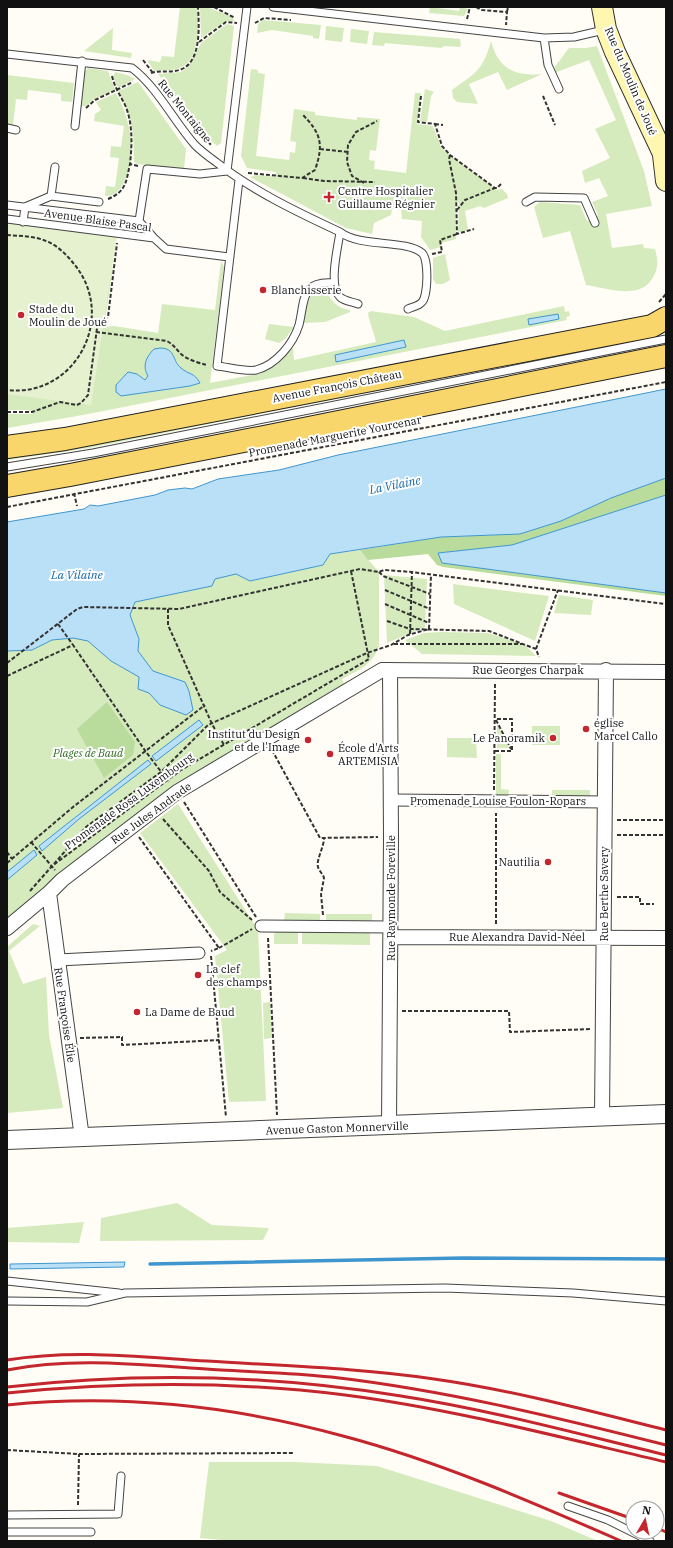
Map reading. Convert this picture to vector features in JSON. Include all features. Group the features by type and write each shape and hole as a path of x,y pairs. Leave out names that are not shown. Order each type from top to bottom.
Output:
{"main road":[{"name":"Rue du Moulin de Joué","path":"602,7 606,29 665,170"},
{"name":"Avenue François Château","path":"7,447 73,437 652,326 666,318"},
{"path":"7,486 85,472 666,356"}],"street":[{"name":"Rue Jules Andrade","path":"7,928 49,893 62,880 177,792 382,670 390,670"},
{"name":"Rue Georges Charpak","path":"390,670 606,670 666,672"},
{"name":"Rue Raymonde Foreville","path":"389,1126 391,1011 390,670"},
{"name":"Rue Berthe Savery","path":"602,1117 606,670"},
{"name":"Promenade Louise Foulon-Ropars","path":"391,800 604,802"},
{"name":"Rue Françoise Élie","path":"49,893 82,1138"},
{"path":"256,925 323,926 391,932"},
{"name":"Rue Alexandra David-Néel","path":"391,932 666,938"},
{"path":"58,960 199,954"},
{"name":"Avenue Gaston Monnerville","path":"7,1140 666,1114"}],"lane":[{"path":"139,221 147,169 200,174 227,171 247,7"},
{"path":"273,7 544,38 574,37 606,29"},
{"path":"544,38 548,65 559,89"},
{"name":"Rue Montaigne","path":"7,54 82,61 132,68 143,76 195,146 239,180 349,238 412,248 422,253 427,260 425,296 421,303 408,309"},
{"path":"75,126 82,61"},
{"path":"7,128 16,130"},
{"path":"51,196 55,167"},
{"path":"239,180 216,366 255,370 268,365 281,355 293,339 298,325 303,299 307,290 322,282 334,283"},
{"path":"25,207 51,196 99,202"},
{"path":"526,202 535,197 584,198 595,223"},
{"path":"7,205 139,221 154,238"},
{"path":"23,222 25,207"},
{"name":"Avenue Blaise Pascal","path":"7,220 154,238 166,249 229,257"},
{"path":"340,232 334,283 336,292 341,298 358,304"},
{"path":"508,371 581,339"},
{"path":"7,467 93,453 666,339"},
{"path":"429,387 492,391"},
{"path":"7,1281 125,1293 445,1288 573,1293 666,1301"},
{"path":"7,1301 87,1302 125,1293"},
{"path":"7,1515 118,1514 121,1476"},
{"path":"568,1506 608,1520 650,1541"},
{"path":"7,1532 91,1532"}],"path":[{"path":"77,107 86,108 95,100 153,72 185,68 192,58 199,42 198,7"},
{"path":"469,30 466,18 470,7"},
{"path":"476,7 482,10 507,12"},
{"path":"505,34 508,7"},
{"path":"199,42 226,22 253,24 264,18 295,20"},
{"path":"99,202 117,195 125,187 130,164 132,138 126,108 116,90 109,65"},
{"path":"421,96 418,122 443,125"},
{"path":"543,96 555,125"},
{"path":"302,114 314,127 321,144 315,170 302,178"},
{"path":"364,183 352,176 347,162 348,145 356,132 376,121"},
{"path":"435,124 442,146 450,155 495,188"},
{"path":"320,149 348,152"},
{"path":"450,155 449,159 456,193 458,234"},
{"path":"130,164 147,169"},
{"path":"227,171 324,181 364,183 375,182"},
{"path":"457,210 465,200 498,188 501,184"},
{"path":"431,254 442,252 440,240 474,229"},
{"path":"92,321 98,321 108,317 119,234"},
{"path":"7,235 47,241 69,257 82,274 89,291 93,310 92,321 86,344 80,354 59,377 42,387 21,392 7,390"},
{"path":"7,412 32,412 60,402 77,405 88,396 98,321"},
{"path":"96,332 167,341 174,345 180,354 187,358 216,366"},
{"name":"Promenade Marguerite Yourcenar","path":"7,507 74,493 666,382"},
{"path":"74,493 76,506"},
{"path":"7,663 78,609 83,607 179,609 360,569 380,572 384,570 431,574 666,604"},
{"path":"351,571 367,653"},
{"path":"380,572 383,576 430,594"},
{"path":"410,634 412,572"},
{"path":"429,629 431,574"},
{"path":"385,590 430,609"},
{"path":"543,670 536,649 558,590"},
{"path":"385,604 430,623"},
{"path":"168,609 168,625 205,705 212,724 224,745"},
{"path":"387,621 410,629 489,631 536,649"},
{"path":"58,624 146,752 168,780"},
{"path":"31,842 52,866 86,827 161,772 212,724 367,653 393,644 410,634 429,629"},
{"path":"393,644 524,644"},
{"path":"7,676 73,645"},
{"name":"Promenade Rosa Luxembourg","path":"25,896 52,866 181,770 369,659 367,653"},
{"path":"7,863 73,807 205,705"},
{"path":"512,719 512,750 495,720 512,719"},
{"path":"258,724 320,838 391,838"},
{"path":"495,750 512,750"},
{"path":"177,792 256,925"},
{"path":"155,808 209,871 220,892 268,938 278,1130"},
{"path":"604,820 666,820"},
{"path":"132,827 219,948"},
{"path":"604,835 666,835"},
{"path":"323,926 321,894 324,878 319,870 318,863 323,848 324,838"},
{"path":"7,852 12,859"},
{"path":"604,896 640,897 640,904 654,904"},
{"path":"199,954 219,948 256,925"},
{"path":"210,951 228,1132"},
{"path":"391,1011 509,1011 510,1032 603,1028"},
{"path":"68,1038 122,1037 122,1045 219,1040"},
{"path":"7,1450 79,1454 293,1453"},
{"path":"78,1515 79,1454"}],"green space":[{"path":"180,7 197,7 198,31 192,56 182,67 172,70 154,71 147,60 160,62 162,56 174,57"},
{"path":"200,7 209,8 232,16 234,21 226,21 201,38"},
{"path":"430,7 459,11 460,7 468,9 464,16 429,13"},
{"path":"263,20 321,25 319,39 313,38 313,36 272,30 257,33 258,24"},
{"path":"227,24 234,26 221,143 217,146 209,139 158,74 181,72 188,67 201,43"},
{"path":"326,26 344,28 342,42 325,40"},
{"path":"113,28 112,50 132,53 131,58 84,51"},
{"path":"351,29 369,31 367,44 350,42"},
{"path":"374,32 460,39 461,45 460,47 444,46 441,48 385,43 384,46 372,45"},
{"path":"491,41 498,58 509,69 523,74 542,74 507,90 498,72 469,84 478,104 457,102 453,98 452,90 472,75 481,65 485,59"},
{"path":"597,46 644,171 652,206 606,214 612,248 643,244 644,248 655,249 657,264 656,272 652,279 639,289 631,291 613,290 586,285 570,231 543,238 534,207 540,202 580,205 587,221 598,215 592,202 608,196 599,178 585,183 582,171 610,158 595,129 616,120 589,60 554,73 554,68 569,48 586,48"},
{"path":"88,68 108,71 115,90 94,99 86,106 81,106 85,71"},
{"path":"251,69 258,70 258,73 265,74 256,156 289,160 290,152 295,153 296,142 290,141 294,109 315,112 315,115 357,120 357,117 380,119 376,151 370,150 369,160 375,161 374,169 406,173 415,93 421,93 417,124 433,126 441,147 447,153 497,190 502,189 507,194 508,198 484,208 480,206 465,211 468,230 458,232 459,202 455,202 456,239 441,243 441,247 430,250 421,237 422,221 402,219 401,210 392,209 391,215 374,223 372,234 346,228 250,177 256,175 276,177 276,172 247,168 241,156"},
{"path":"115,72 135,79 118,88 113,77"},
{"path":"7,75 74,83 72,102 61,101 61,94 28,90 27,100 16,99 13,125 7,125"},
{"path":"138,82 186,149 184,169 137,164 134,162 132,125 127,109 118,91"},
{"path":"425,89 434,92 431,96 427,122 420,121"},
{"path":"116,93 129,125 132,144 130,163 128,173 119,190 113,195 105,196 106,186 115,187 119,158 110,157 111,146 121,147 124,126 94,121 95,114 101,110 96,102"},
{"path":"7,223 117,236 91,405 7,394"},
{"path":"445,254 450,280 443,284 436,284 433,279 433,258"},
{"path":"221,261 224,267 210,383 262,373 293,348 294,360 376,342 368,313 371,311 414,317 445,331 564,306 565,312 569,311 570,316 566,317 567,320 83,415 7,428 7,414 33,414 28,410 7,410 7,390 113,267 104,327 114,326 158,333 162,304 215,310","holes":["177,361 179,367 200,382 190,386 121,396 116,385 128,372 137,374 145,380 148,376"]},
{"path":"325,287 334,303 350,310 350,312 325,322 304,323 307,306 311,295 319,288"},
{"path":"269,324 294,327 285,339 279,343 265,339"},
{"path":"504,365 89,448 7,460 7,453"},
{"path":"666,478 666,495 512,545 438,553 443,563 666,593 666,596 443,567 437,565 428,554 368,560 360,550 441,537 520,534 561,521 611,498"},
{"name":"Plages de Baud","path":"360,550 379,572 379,646 369,663 342,679 345,686 265,733 7,924 7,651 32,650 52,640 73,638 88,641 111,661 139,677 138,689 149,693 160,705 186,715 185,682 153,671 138,651 139,639 130,615 135,602 212,586 215,579 236,574 250,581 323,565 330,554"},
{"path":"384,575 427,579 425,627 387,643"},
{"path":"453,584 549,596 535,641 454,604"},
{"path":"559,595 593,600 591,615 554,613"},
{"path":"424,633 488,633 524,644 536,656 422,654 405,640"},
{"path":"107,702 135,742 133,755 104,778 77,729"},
{"path":"497,723 509,748 497,748"},
{"path":"532,726 560,726 560,745 532,745"},
{"path":"447,738 476,738 477,758 447,757"},
{"path":"496,754 501,754 501,789 509,790 508,799 496,799"},
{"path":"552,790 590,790 590,799 552,799"},
{"path":"178,804 258,930 266,1101 229,1102 215,956 227,950 140,833"},
{"path":"285,913 320,914 320,921 284,921"},
{"path":"326,914 372,914 372,922 326,922"},
{"path":"33,924 40,926 9,951 23,984 46,977 49,1035 63,1108 7,1113 7,947"},
{"path":"279,929 298,929 298,944 274,944 274,934"},
{"path":"302,929 370,930 370,945 302,944"},
{"path":"270,1002 272,1038 264,1039 263,1003"},
{"path":"177,1203 212,1225 269,1228 263,1240 100,1241 101,1218"},
{"path":"84,1222 79,1243 7,1242 7,1228"},
{"path":"209,1462 294,1462 377,1466 551,1521 598,1541 232,1541 200,1538"}],"water":[{"path":"558,314 559,319 529,325 528,319"},
{"path":"404,340 406,347 336,362 335,355"},
{"path":"160,348 169,350 178,365 196,377 200,383 190,386 121,396 116,392 116,385 128,372 137,374 145,380 148,376 145,369 147,358 154,349"},
{"name":"La Vilaine","path":"666,389 666,478 611,498 561,521 520,534 441,537 330,554 323,565 250,581 236,574 215,579 212,586 135,602 130,615 139,639 138,651 153,671 185,682 189,691 193,710 186,715 160,705 149,693 138,689 139,677 111,661 88,641 73,638 52,640 32,650 7,651 7,522 84,509 90,505 98,506 155,495 168,490 185,488 192,489 218,479 279,470 338,455"},
{"path":"666,495 666,593 442,563 438,553 512,545"},
{"path":"199,720 203,725 156,761 152,756"},
{"path":"148,760 151,764 79,819 42,851 39,846"},
{"path":"34,850 37,855 7,880 7,872"},
{"path":"125,1262 124,1267 10,1269 10,1264"}],"waterway":[{"path":"150,1264 463,1258 666,1259"}],"railway":[{"path":"7,1360 82,1354 378,1372 434,1379 492,1389 666,1430"},
{"path":"7,1370 61,1364 114,1363 331,1377 416,1389 500,1405 666,1445"},
{"path":"7,1387 105,1379 204,1378 254,1380 352,1389 468,1408 666,1455"},
{"path":"7,1393 49,1389 134,1385 218,1385 303,1390 426,1408 666,1462"},
{"path":"7,1405 91,1401 134,1402 218,1410 302,1426 343,1436 414,1457 519,1497 621,1541"},
{"path":"559,1493 625,1516"}],"place":[{"name":"Centre Hospitalier Guillaume Régnier","path":"329,197"},
{"name":"Blanchisserie","path":"263,290"},
{"name":"Stade du Moulin de Joué","path":"21,315"},
{"name":"église Marcel Callo","path":"586,729"},
{"name":"Le Panoramik","path":"553,738"},
{"name":"Institut du Design et de l'Image","path":"308,740"},
{"name":"École d'Arts ARTEMISIA","path":"330,754"},
{"name":"Nautilia","path":"548,862"},
{"name":"La clef des champs","path":"198,975"},
{"name":"La Dame de Baud","path":"137,1012"}]}
